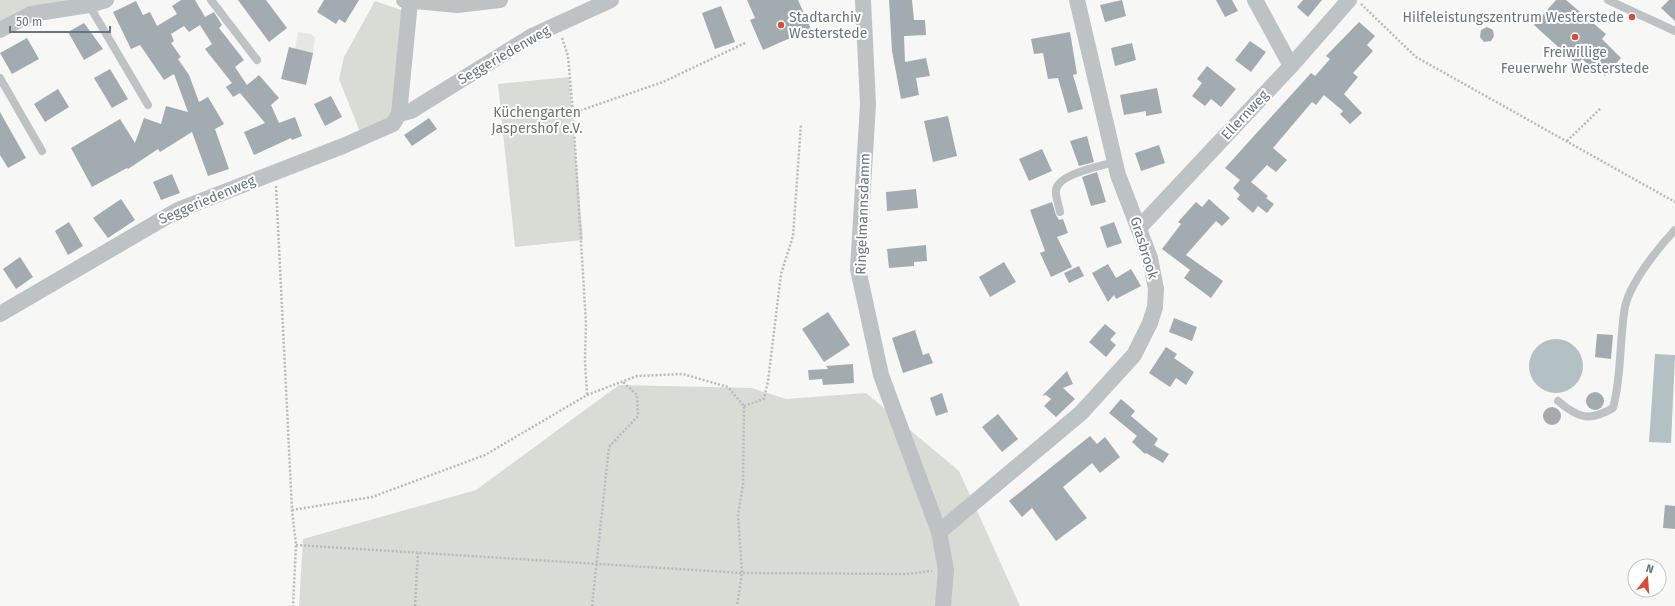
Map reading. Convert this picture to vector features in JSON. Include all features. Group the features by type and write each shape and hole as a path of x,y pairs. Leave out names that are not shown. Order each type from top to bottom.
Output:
{"street":[{"path":"0,30 31,14 89,5 106,0"},
{"path":"399,114 407,1 457,5 500,0"},
{"name":"Seggeriedenweg","path":"0,314 178,210 275,171 343,146 393,124 399,114 411,111 532,36 611,0"},
{"name":"Ringelmannsdamm","path":"863,0 868,104 858,269 880,376 939,532 946,570 943,606"},
{"name":"Grasbrook","path":"939,532 1082,413 1134,355 1150,323 1155,307 1156,289 1150,258 1114,162 1078,0"},
{"path":"1256,0 1291,66"},
{"name":"Ellernweg","path":"1139,228 1291,66 1349,0"}],"lane":[{"path":"211,0 257,60"},
{"path":"1608,0 1675,31"},
{"path":"89,5 148,105"},
{"path":"0,78 42,151"},
{"path":"1060,212 1056,188 1061,181 1084,170 1114,162"},
{"path":"1558,401 1570,411 1587,418 1600,416 1613,408 1618,389 1625,306 1632,289 1642,273 1675,230"}],"path":[{"path":"1357,0 1416,56 1675,202"},
{"path":"558,24 568,56 573,113 586,323 585,360 587,395"},
{"path":"573,113 664,82 745,43"},
{"path":"1567,141 1600,109"},
{"path":"744,406 764,399 768,381 781,274 794,236 801,124"},
{"path":"275,171 292,510 296,544 293,606"},
{"path":"292,510 372,496 485,455 587,395 637,376 683,374 728,387 744,406 743,484 738,515 742,573 737,606"},
{"path":"592,606 609,447 638,416 637,395 623,382"},
{"path":"296,544 742,573 907,574 946,570"},
{"path":"415,606 418,552"}],"shaded area":[{"path":"298,32 311,34 315,38 313,53 295,49"},
{"path":"1556,339 1566,341 1575,347 1581,356 1583,366 1581,376 1575,385 1566,391 1556,393 1546,391 1537,385 1531,376 1529,366 1531,356 1537,347 1546,341"},
{"path":"1655,354 1675,355 1671,443 1649,442"}],"green space":[{"path":"0,0 76,0 0,25"},
{"path":"375,1 401,10 409,16 397,113 362,137 339,79 344,57"},
{"name":"Küchengarten Jaspershof e.V.","path":"569,77 583,240 515,247 498,84"},
{"path":"619,385 752,388 786,399 866,393 959,471 1020,606 299,606 303,539 476,490"}],"building":[{"path":"181,0 195,0 205,17 214,12 222,25 219,28 244,60 235,67 247,85 259,75 279,98 271,105 279,123 295,117 302,136 292,140 291,138 254,155 244,132 265,123 240,93 233,97 226,87 232,83 205,49 212,44 200,25 189,32 184,26 171,34 174,41 171,43 181,57 178,59 189,75 199,102 208,97 224,124 215,129 229,169 208,176 192,132 160,152 158,149 128,169 127,168 92,187 71,148 120,119 135,143 144,118 161,124 166,106 188,112 174,74 164,80 140,45 131,49 113,12 136,1 143,15 150,12 157,26 177,14 172,6"},
{"path":"238,0 266,0 287,28 269,42"},
{"path":"324,0 359,0 345,23 339,19 336,24 317,12"},
{"name":"Stadtarchiv Westerstede","path":"747,0 798,0 811,29 763,50 750,20 755,18"},
{"path":"889,0 912,0 914,20 925,20 926,35 904,36 905,62 926,58 930,76 916,78 919,95 901,99 892,51"},
{"path":"1122,0 1126,16 1105,22 1100,5"},
{"path":"1216,0 1232,0 1238,11 1225,17"},
{"path":"1303,0 1322,0 1308,17 1297,7"},
{"name":"Freiwillige Feuerwehr Westerstede","path":"1556,0 1566,0 1606,34 1602,39 1621,58 1605,76 1599,70 1597,72 1582,59 1577,64 1534,25"},
{"path":"1669,0 1675,0 1675,21 1661,8"},
{"path":"721,6 735,42 715,49 702,13"},
{"path":"1359,22 1375,36 1367,45 1373,51 1353,73 1358,77 1344,94 1362,113 1350,124 1340,114 1343,111 1324,95 1316,105 1312,102 1273,148 1287,160 1276,172 1267,165 1251,182 1268,196 1266,198 1274,204 1267,213 1258,206 1253,213 1237,199 1240,195 1233,188 1240,180 1225,168 1311,73 1315,76 1330,59 1326,56"},
{"path":"84,23 103,49 84,60 68,32"},
{"path":"1487,27 1493,30 1494,36 1491,41 1484,42 1480,37 1481,30"},
{"path":"1070,32 1077,74 1073,75 1083,109 1068,113 1058,78 1048,79 1043,53 1034,54 1031,39"},
{"path":"27,38 39,59 12,74 0,53"},
{"path":"1250,41 1266,52 1251,72 1235,60"},
{"path":"1132,43 1136,60 1115,66 1111,48"},
{"path":"289,47 313,53 306,85 281,79"},
{"path":"1207,66 1236,89 1221,107 1211,99 1205,106 1192,96 1202,83 1197,79"},
{"path":"110,69 128,99 112,108 94,78"},
{"path":"1157,88 1162,113 1146,116 1146,111 1124,115 1120,95"},
{"path":"58,89 69,107 45,122 34,104"},
{"path":"331,96 342,117 325,126 314,104"},
{"path":"0,112 26,158 8,168 0,155"},
{"path":"948,116 957,156 933,162 924,121"},
{"path":"429,118 437,129 412,146 404,135"},
{"path":"1087,136 1094,162 1079,166 1070,141"},
{"path":"1159,145 1165,163 1141,171 1135,153"},
{"path":"1042,149 1052,171 1029,181 1019,159"},
{"path":"1097,172 1106,202 1091,206 1082,177"},
{"path":"172,174 180,193 161,200 153,182"},
{"path":"916,189 918,208 887,211 886,192"},
{"path":"121,199 135,220 108,238 93,218"},
{"path":"1209,199 1230,218 1222,226 1216,221 1186,255 1223,281 1211,298 1184,278 1190,270 1162,249 1181,224 1178,222 1196,202 1202,207"},
{"path":"1052,202 1056,215 1059,220 1063,219 1068,233 1057,237 1072,267 1051,277 1040,253 1045,251 1030,210"},
{"path":"69,222 83,246 68,255 55,231"},
{"path":"1114,222 1122,243 1107,248 1100,227"},
{"path":"926,245 927,261 914,262 914,266 889,268 887,249"},
{"path":"20,257 33,277 16,289 3,269"},
{"path":"1004,262 1016,282 990,297 979,277"},
{"path":"1108,264 1116,278 1131,269 1141,286 1116,299 1114,295 1108,302 1092,273"},
{"path":"1079,266 1084,276 1069,283 1064,273"},
{"path":"828,312 850,345 824,362 802,329"},
{"path":"1174,318 1197,327 1192,341 1169,332"},
{"path":"1105,324 1116,333 1110,340 1116,345 1106,357 1089,342"},
{"path":"915,330 923,355 929,353 933,363 903,373 892,338"},
{"path":"1597,334 1613,335 1611,359 1595,357"},
{"path":"1166,347 1177,354 1174,358 1194,372 1186,385 1176,378 1170,387 1149,373"},
{"path":"853,364 854,383 823,385 822,379 809,380 808,370 828,369 826,366"},
{"path":"1067,371 1073,384 1063,388 1075,399 1056,417 1044,406 1051,399 1046,395 1042,396"},
{"path":"1595,392 1601,395 1604,401 1601,407 1595,410 1589,407 1586,401 1589,395"},
{"path":"942,393 948,412 936,416 930,398"},
{"path":"1121,399 1135,411 1131,416 1158,439 1154,445 1169,454 1163,463 1146,453 1145,454 1132,442 1137,436 1109,413"},
{"path":"1548,407 1556,407 1561,412 1559,423 1556,425 1548,425 1543,420 1543,412"},
{"path":"998,414 1018,439 1002,452 982,427"},
{"path":"1090,436 1097,444 1105,437 1120,457 1100,473 1092,463 1063,487 1087,518 1056,541 1032,508 1022,517 1009,501"},
{"path":"1665,505 1675,506 1675,529 1663,528"}],"place":[{"name":"Hilfeleistungszentrum Westerstede","path":"1632,17"},
{"name":"Stadtarchiv Westerstede","path":"781,25"},
{"name":"Freiwillige Feuerwehr Westerstede","path":"1575,37"}]}
